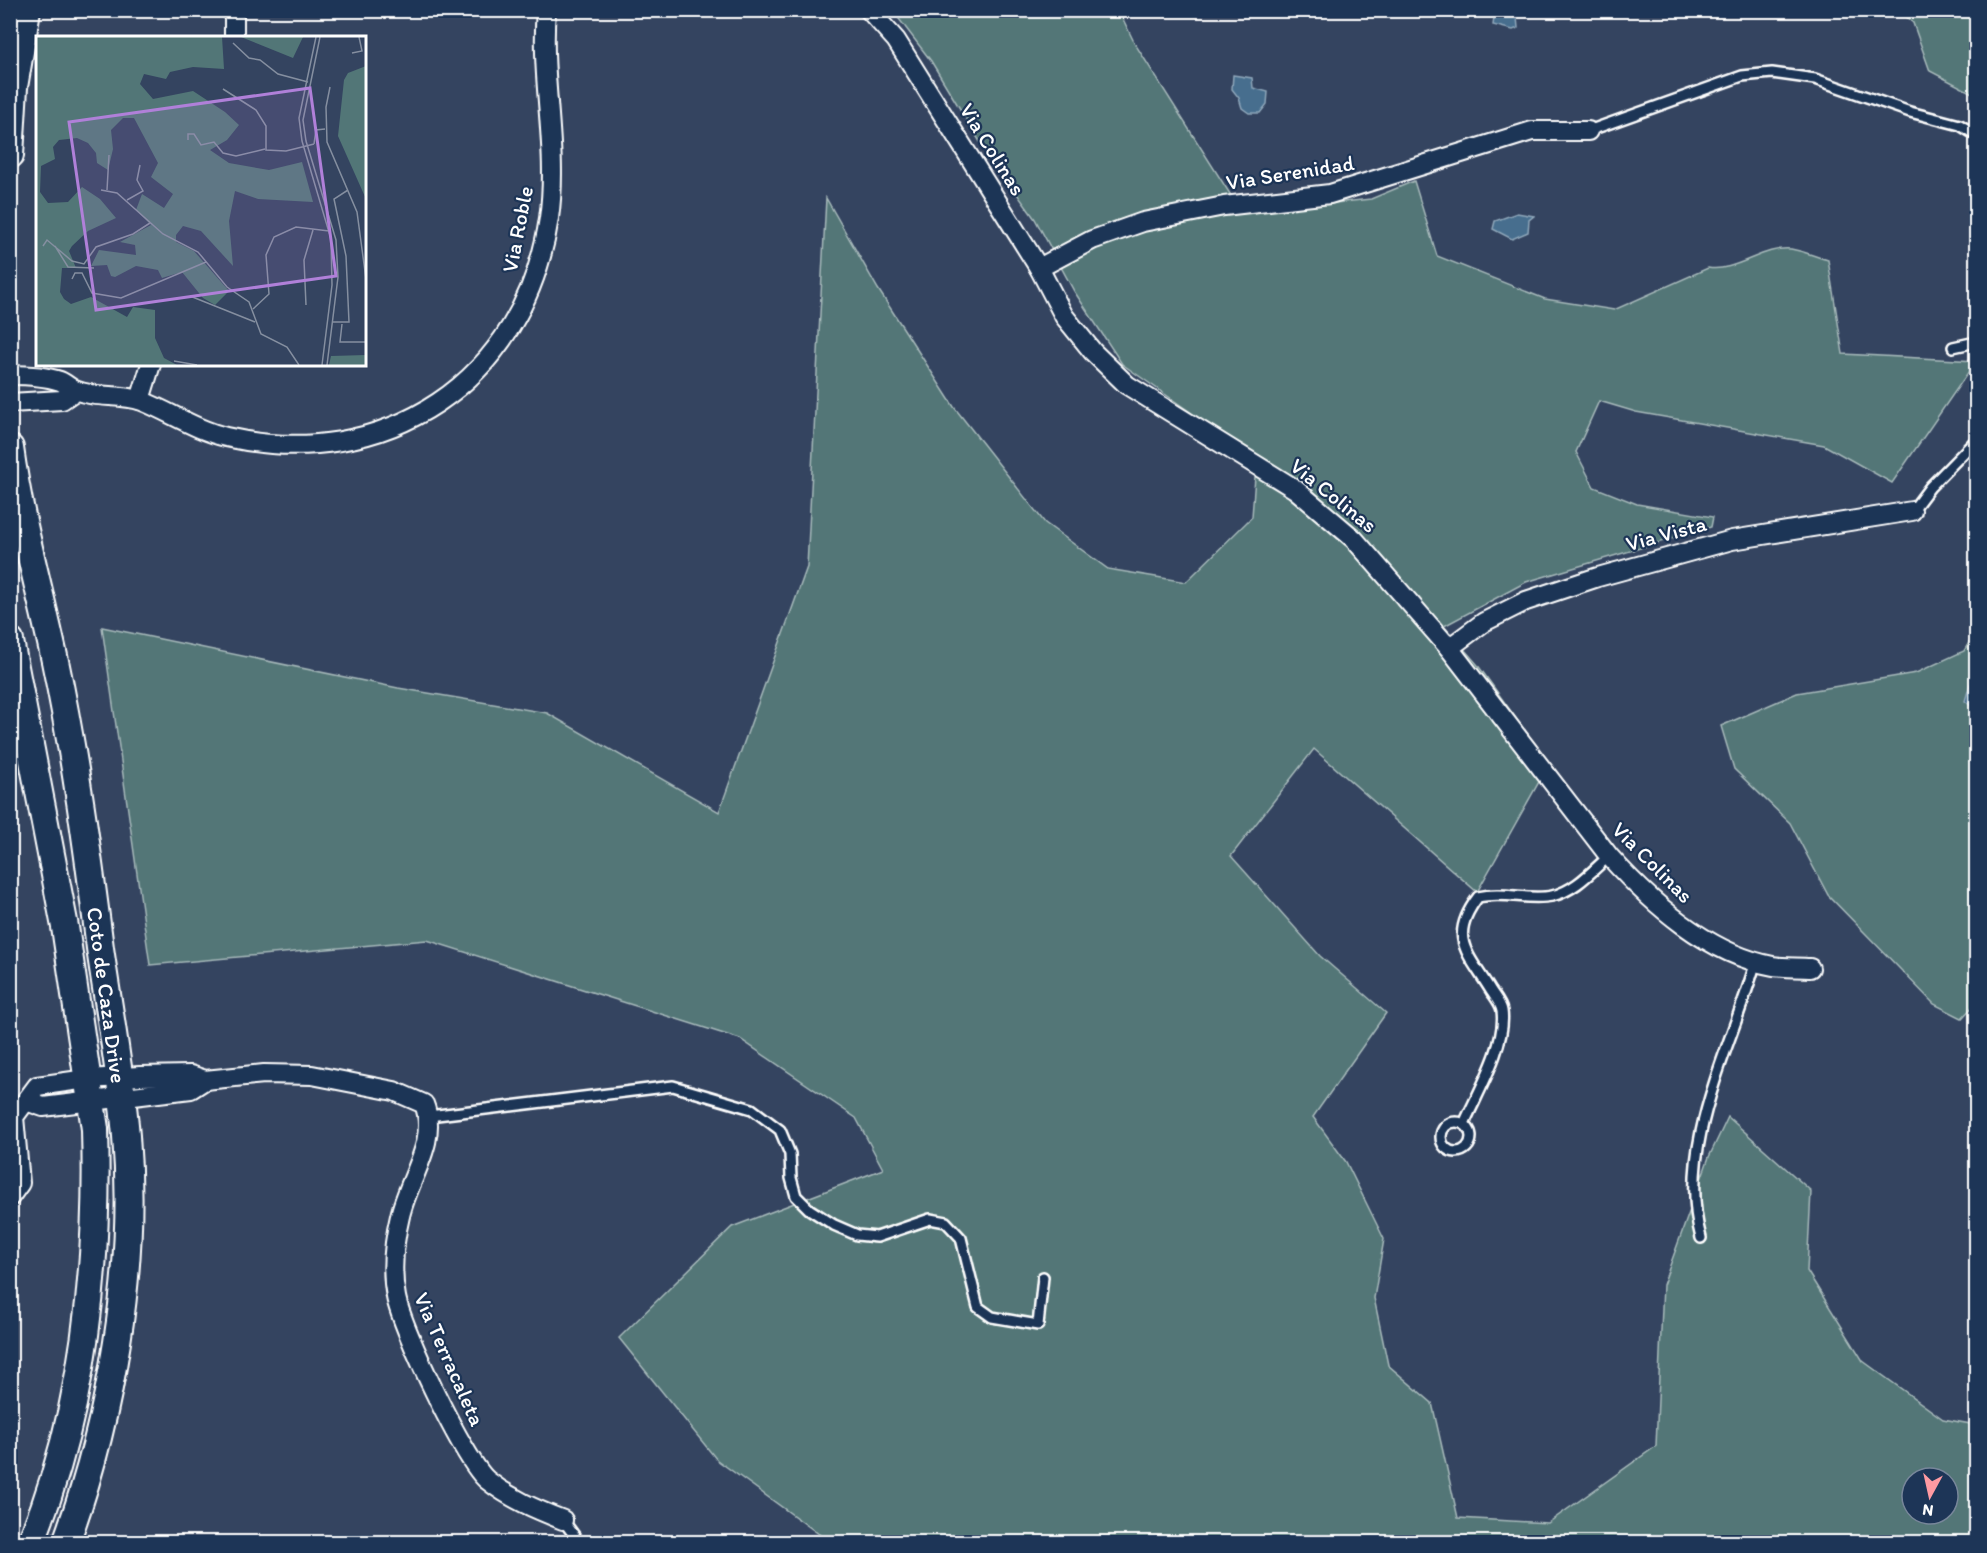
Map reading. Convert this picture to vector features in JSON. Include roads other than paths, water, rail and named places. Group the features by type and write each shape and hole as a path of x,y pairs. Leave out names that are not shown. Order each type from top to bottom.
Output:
{"main road":[{"path":"10,155 14,87 27,10"},
{"name":"Coto de Caza Drive","path":"10,448 27,542 55,662 66,724 126,1138 128,1196 120,1324 95,1445 66,1542"},
{"name":"Coto de Caza Drive","path":"10,641 65,927 96,1150 93,1252 83,1352 54,1475 32,1542"}],"street":[{"path":"234,10 234,36"},
{"name":"Via Roble","path":"10,375 61,381 75,391 140,400 223,436 274,445 318,445 365,436 400,424 430,409 458,389 483,366 506,336 533,282 542,254 549,217 552,177 543,46 546,10"},
{"name":"Via Colinas","path":"869,10 896,40 1039,268 1064,316 1126,385 1295,489 1354,539 1449,648 1609,856 1628,877 1679,922 1729,952 1773,966 1810,968"},
{"name":"Via Serenidad","path":"1039,268 1092,240 1143,222 1224,206 1284,202 1332,194 1532,131 1588,131"},
{"path":"140,400 150,366"},
{"name":"Via Roble","path":"10,402 62,400 75,391"},
{"name":"Via Vista","path":"1449,648 1484,622 1526,601 1598,577 1732,540 1912,511"},
{"path":"10,1197 20,1183 14,1117 37,1086 89,1089 119,1086 191,1089 205,1080 264,1074 312,1075 394,1091 424,1104 429,1116"},
{"name":"Via Terracaleta","path":"429,1116 430,1129 426,1144 400,1215 394,1258 396,1298 412,1340 458,1439 485,1478 520,1504 563,1520"}],"lane":[{"path":"1588,131 1742,76 1772,73 1815,79 1910,112 1960,125 1977,135"},
{"path":"1953,347 1977,342"},
{"path":"1912,511 1930,487 1977,440"},
{"path":"1464,1124 1498,1046 1502,1010 1464,946 1461,929 1468,911 1478,897 1495,893 1551,896 1569,890 1609,856"},
{"path":"1701,1238 1696,1219 1699,1130 1742,1010 1756,961"},
{"path":"429,1116 673,1086 752,1109 780,1130 790,1154 790,1179 796,1196 809,1209 834,1225 857,1235 877,1237 930,1219 946,1222 961,1238 978,1307 992,1317 1038,1325 1043,1277"},
{"path":"563,1520 579,1542"}],"water":[{"path":"1495,12 1517,17 1518,28 1513,30 1493,25"},
{"path":"1233,75 1252,78 1253,88 1268,92 1267,104 1260,113 1249,113 1242,108 1239,98 1232,89"},
{"path":"1517,213 1534,216 1529,220 1528,232 1512,239 1493,229 1495,221"},
{"path":"1976,677 1976,710 1965,701 1970,684"}]}
